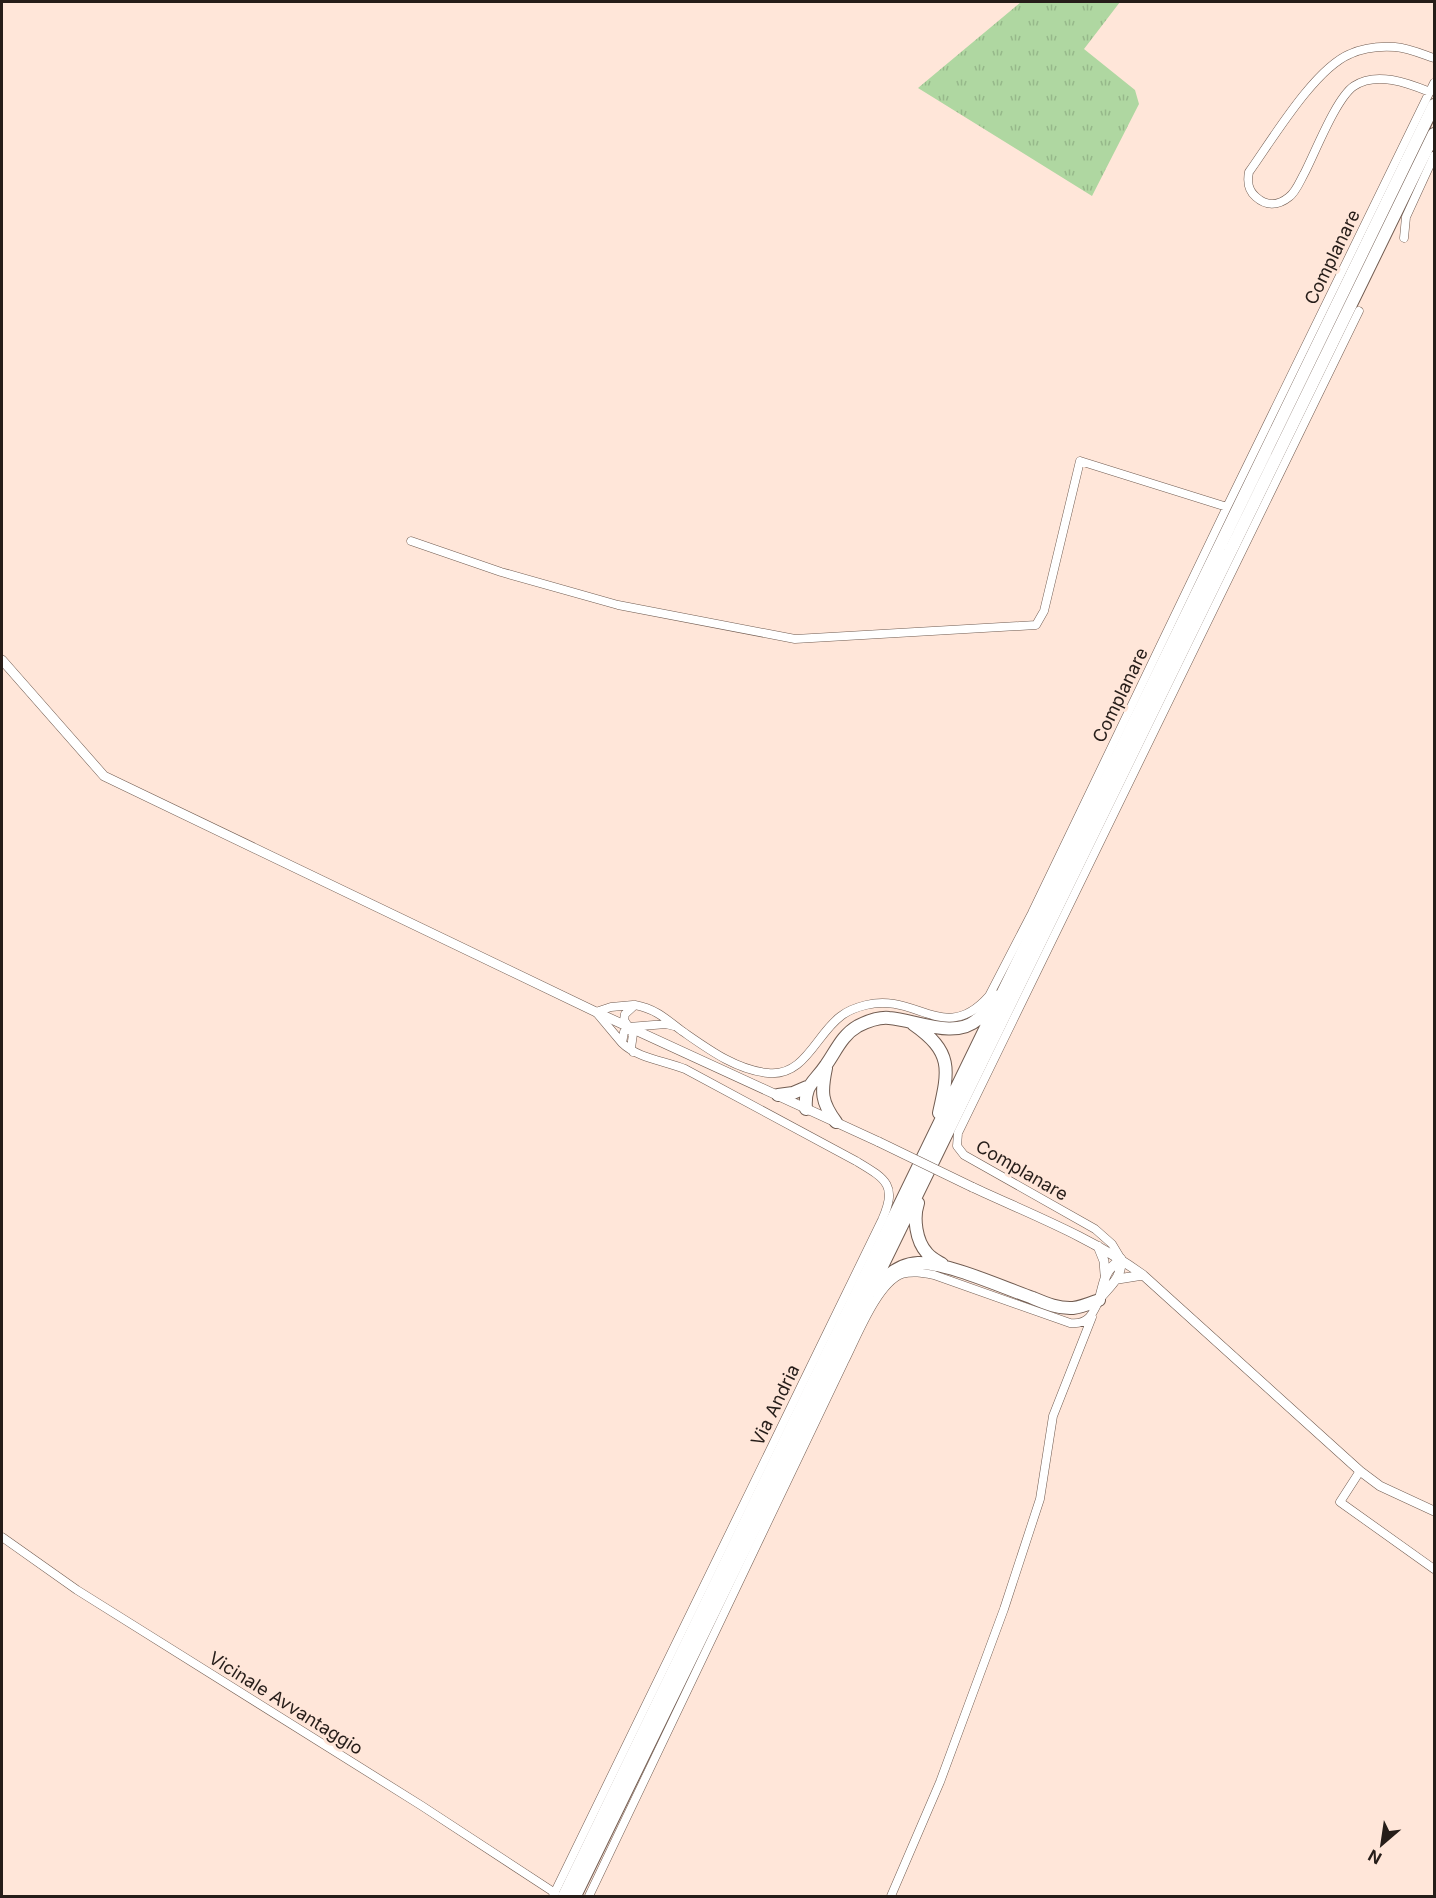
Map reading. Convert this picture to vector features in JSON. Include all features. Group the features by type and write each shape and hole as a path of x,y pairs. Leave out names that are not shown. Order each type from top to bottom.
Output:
{"highway":[{"path":"557,1895 935,1133 1434,105"},
{"path":"575,1896 1434,134"},
{"path":"778,1095 793,1093 807,1087 826,1065 839,1043 857,1027 886,1018 959,1028 977,1020 1017,953 1026,945"},
{"path":"910,1022 932,1037 943,1055 947,1077 935,1133"},
{"path":"806,1108 822,1090 826,1065"},
{"path":"806,1108 807,1087"},
{"path":"822,1090 829,1112 836,1122"},
{"path":"933,1163 916,1207 915,1221 920,1243 927,1254 946,1267"},
{"path":"852,1328 882,1281 891,1272 918,1263 946,1267 1051,1305 1071,1308 1084,1306 1100,1298"}],"street":[{"path":"1430,92 1390,80 1371,79 1354,86 1341,100 1300,182 1290,197 1275,204 1262,202 1252,194 1247,182 1249,172 1310,88 1330,67 1349,54 1374,47 1395,47 1434,58"},
{"name":"Complanare","path":"596,1012 611,1007 635,1005 658,1011 708,1049 729,1061 753,1070 770,1073 785,1071 797,1065 839,1017 866,1005 888,1002 908,1006 943,1019 958,1016 979,1007 989,996 1032,913 1434,83"},
{"path":"1404,238 1406,217 1434,156"},
{"name":"Complanare","path":"1121,1259 1112,1244 1095,1229 964,1155 957,1146 958,1133 1359,311"},
{"path":"411,541 501,572 618,605 795,639 1036,625 1044,611 1080,461 1227,507"},
{"path":"2,660 104,776 596,1012 879,1142 1121,1259 1143,1275 1360,1471 1380,1486 1434,1511"},
{"path":"633,1052 631,1048 633,1034 624,1020 625,1014 635,1005"},
{"path":"596,1012 622,1043 633,1052"},
{"path":"656,1040 657,1024"},
{"name":"Complanare","path":"628,1027 666,1024 678,1027"},
{"path":"622,1043 624,1032 628,1027"},
{"name":"Via Andria","path":"557,1895 877,1231 890,1197 879,1175 856,1161 685,1069 633,1052"},
{"path":"891,1896 940,1782 1004,1609 1040,1499 1053,1416 1100,1298 1105,1274 1104,1261 1098,1246"},
{"path":"1105,1274 1121,1259"},
{"path":"1100,1298 1118,1278 1121,1259"},
{"path":"589,1896 844,1362 887,1283 901,1275 915,1272 934,1275 1070,1323 1078,1324 1092,1315"},
{"path":"1118,1278 1143,1275"},
{"path":"1360,1471 1340,1502 1434,1569"},
{"name":"Vicinale Avvantaggio","path":"2,1537 77,1590 413,1800 557,1895"}],"green space":[{"path":"1021,2 1120,2 1084,49 1135,90 1139,104 1092,196 918,88"}]}
